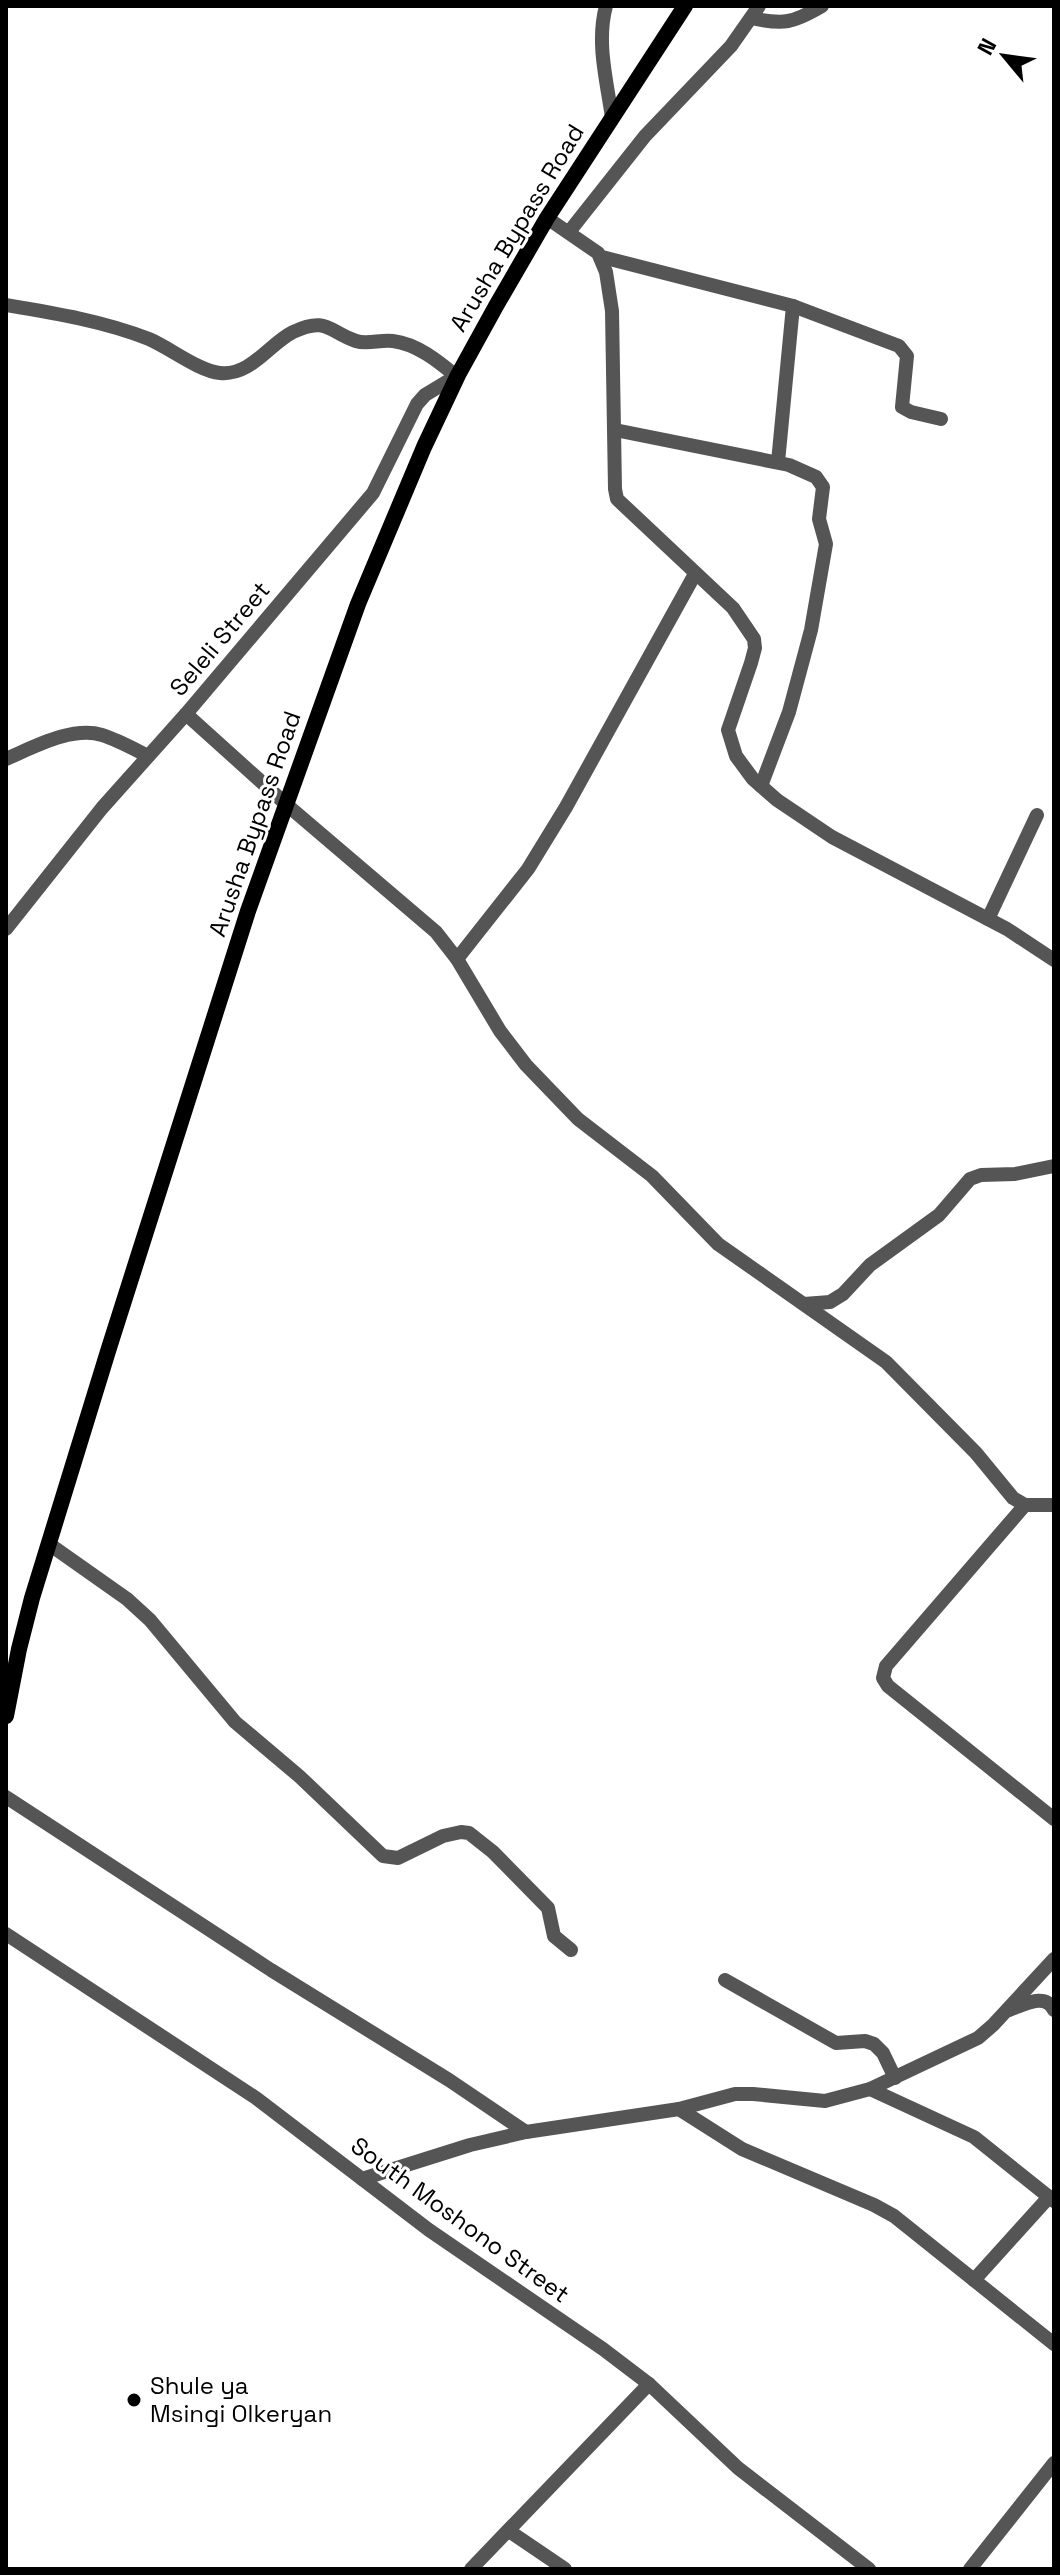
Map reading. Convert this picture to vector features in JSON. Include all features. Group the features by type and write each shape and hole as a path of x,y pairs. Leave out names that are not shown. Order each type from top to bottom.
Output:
{"main road":[{"name":"Arusha Bypass Road","path":"6,1716 19,1649 49,1544 237,945 364,591 457,376 547,218 685,6"}],"street":[{"path":"606,6 601,24 601,45 612,118"},
{"path":"569,232 645,136 731,46 755,12 787,23 822,6"},
{"path":"547,218 602,257 793,306 902,348 907,356 902,407 941,419"},
{"path":"602,257 612,311 617,499 733,608 754,639 751,663 728,730 736,756 761,786 799,816 832,837 988,919 1054,960"},
{"path":"6,305 125,331 220,373 248,366 292,333 320,326 336,329 359,342 390,340 412,346 457,376"},
{"path":"778,462 793,306"},
{"name":"Seleli Street","path":"6,929 102,808 373,493 417,404 425,395 457,376"},
{"path":"615,430 778,462 821,481 824,492 819,519 826,544 811,630 789,712 761,786"},
{"path":"457,959 528,869 566,807 695,574"},
{"path":"186,714 436,932 457,959 500,1031 526,1065 578,1119 652,1176 718,1244 886,1362 976,1453 1005,1490 1025,1505 1054,1505"},
{"path":"6,759 56,740 90,733 148,756"},
{"path":"988,919 1037,815"},
{"path":"804,1304 830,1302 843,1294 877,1260 939,1215 970,1179 1054,1166"},
{"path":"1025,1505 886,1666 883,1678 888,1686 1054,1819"},
{"path":"49,1544 127,1599 150,1620 235,1722 299,1776 383,1856 398,1858 443,1836 469,1833 548,1908 554,1936 571,1950"},
{"path":"6,1797 526,2132"},
{"name":"South Moshono Street","path":"6,1934 256,2098 429,2230 589,2338 649,2384 738,2468 869,2569"},
{"path":"362,2179 442,2152 526,2132 679,2109 735,2094 831,2100 870,2089 968,2044 993,2025 1054,1959"},
{"path":"725,1980 836,2043 865,2041 874,2044 883,2053 895,2078"},
{"path":"1007,2010 1043,2000 1050,2002 1054,2010"},
{"path":"870,2089 974,2137 1052,2199 974,2280"},
{"path":"679,2109 742,2149 885,2210 1054,2344"},
{"path":"471,2569 649,2384"},
{"path":"970,2569 1054,2463"},
{"path":"509,2531 565,2569"}],"place":[{"name":"Shule ya Msingi Olkeryan","path":"134,2400"}]}
